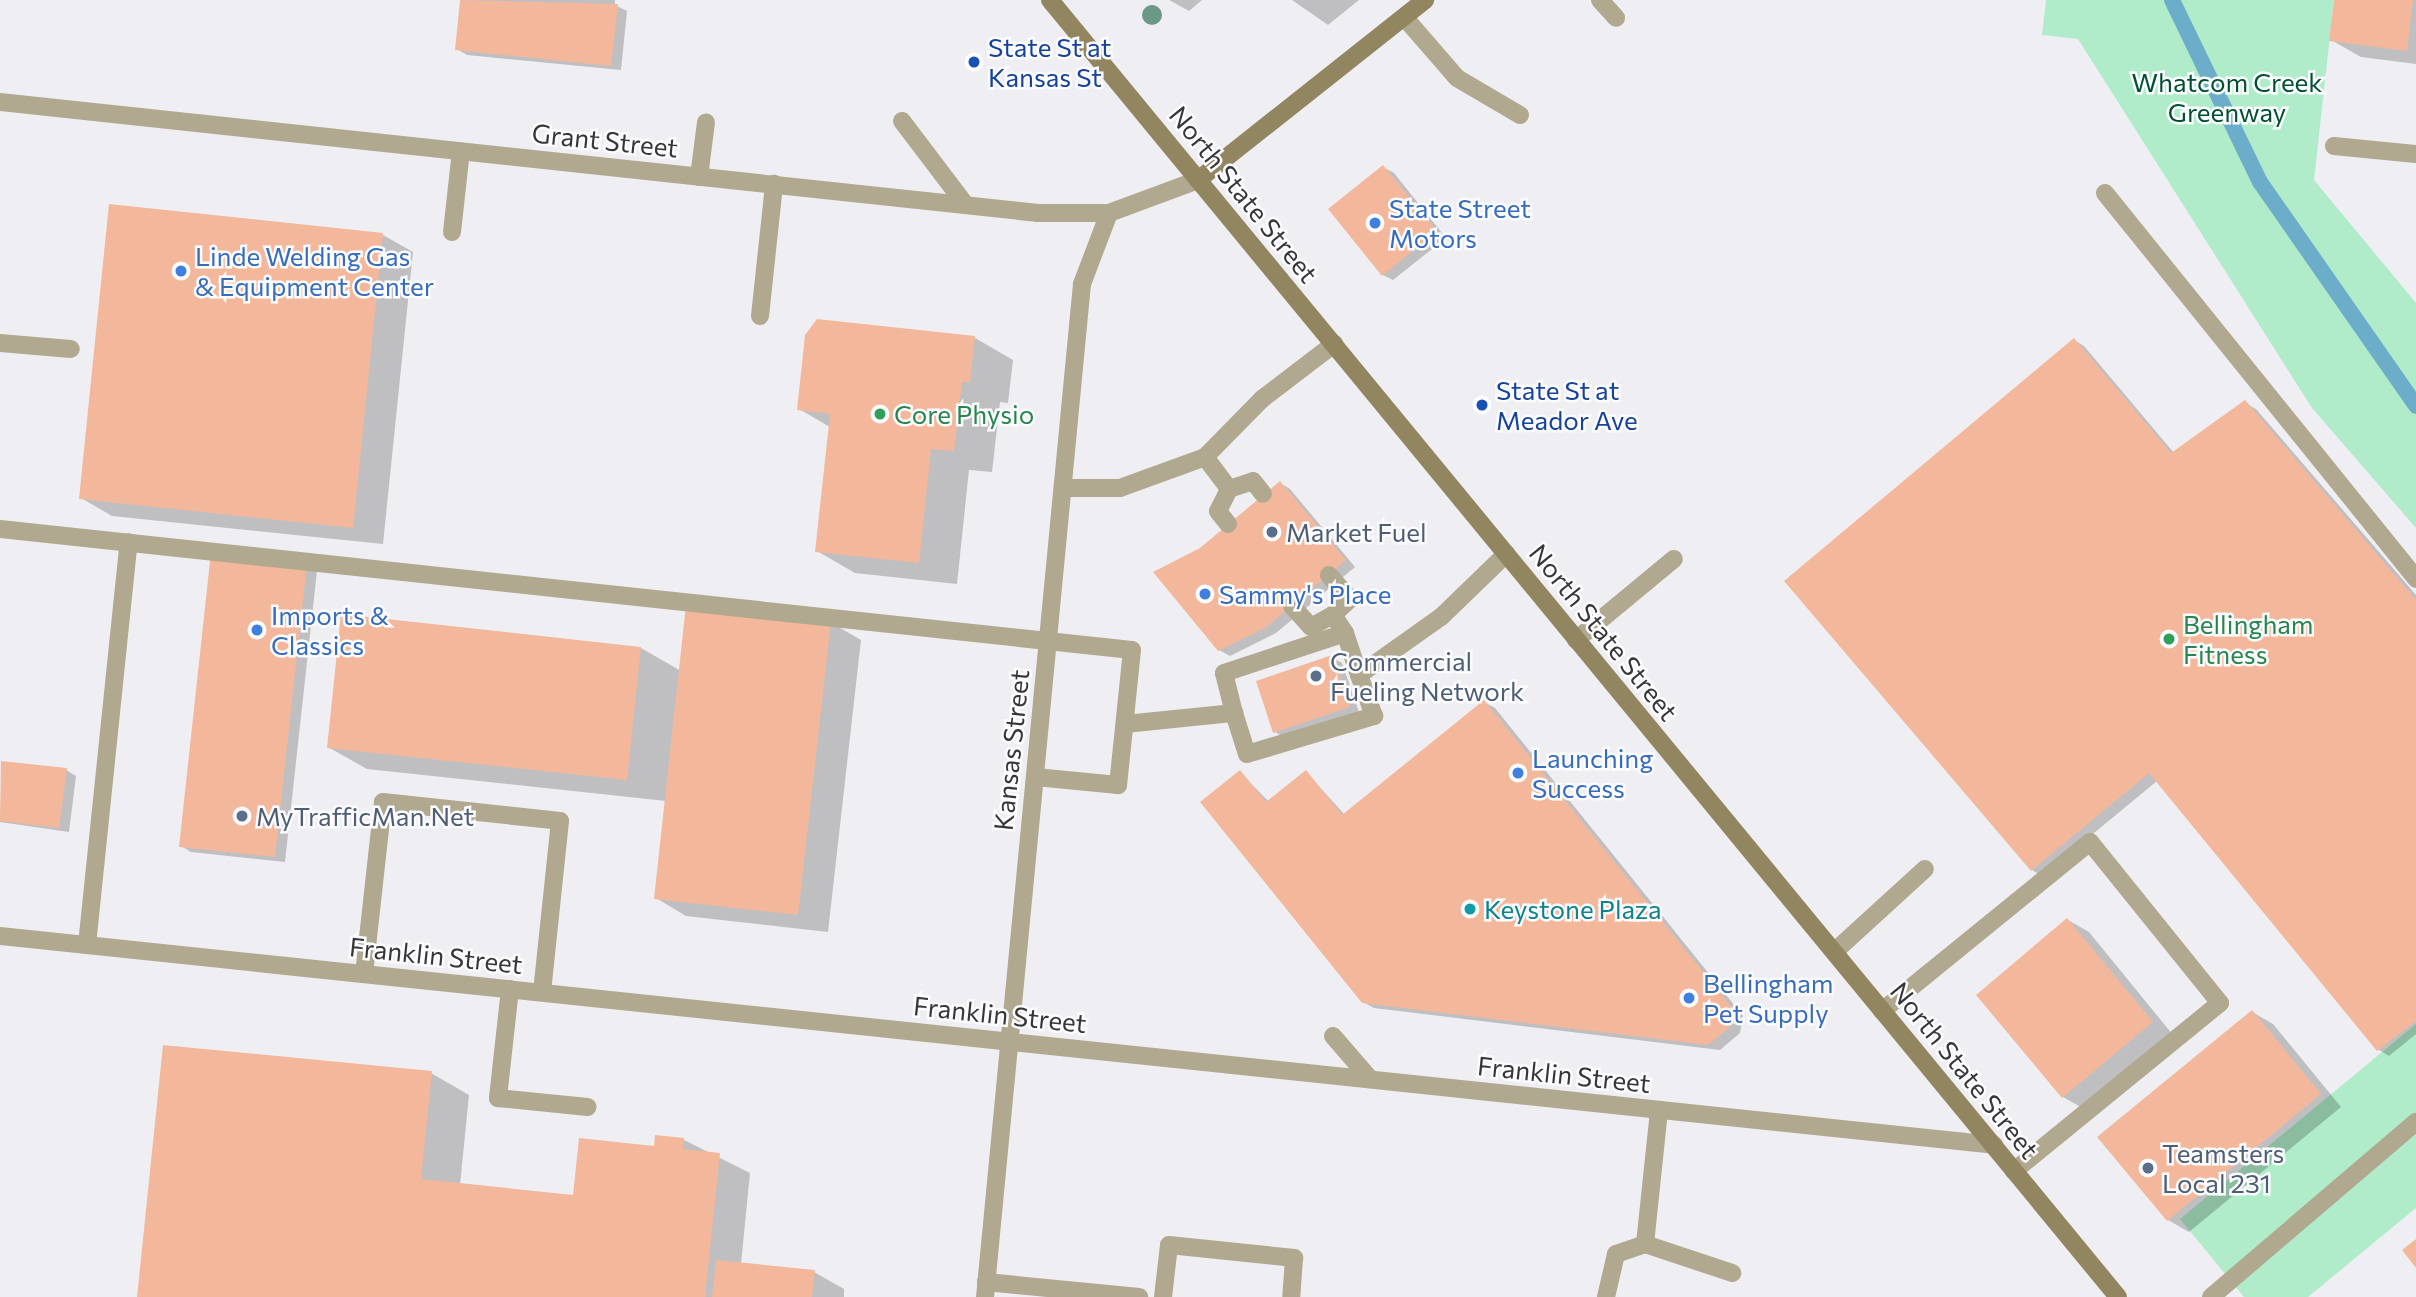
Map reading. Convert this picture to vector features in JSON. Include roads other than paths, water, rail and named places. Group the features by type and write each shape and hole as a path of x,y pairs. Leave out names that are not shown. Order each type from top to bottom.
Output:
{"main road":[{"name":"North State Street","path":"1050,0 2118,1297"},
{"path":"1198,180 1425,0"}],"street":[{"path":"1600,0 1616,18"},
{"path":"1405,18 1457,78 1520,115"},
{"name":"Grant Street","path":"0,102 1038,213 1109,213 1198,180"},
{"path":"699,177 706,121"},
{"path":"902,121 965,204"},
{"path":"2334,146 2416,155"},
{"path":"452,232 461,151"},
{"path":"760,316 774,184"},
{"path":"2105,193 2416,579"},
{"name":"Kansas Street","path":"985,1290 1082,284 1109,213"},
{"path":"0,342 71,349"},
{"path":"1063,488 1120,488 1205,457 1262,399 1334,344"},
{"path":"1205,457 1229,489"},
{"path":"1228,524 1218,511 1229,489 1253,481 1264,494"},
{"path":"0,529 1049,639 1132,650 1118,785 1035,778"},
{"path":"87,945 128,542"},
{"path":"1359,676 1441,617 1506,554"},
{"path":"1577,640 1674,559"},
{"path":"1292,606 1311,627 1333,615 1350,599 1329,575"},
{"path":"1333,615 1345,633 1374,716 1247,754 1224,673 1345,633"},
{"path":"1125,724 1234,713"},
{"path":"365,974 383,802 560,821 541,992"},
{"path":"1882,1011 2090,842 2220,1003 2014,1171"},
{"path":"1834,952 1925,869"},
{"name":"Franklin Street","path":"0,936 1994,1145"},
{"path":"510,989 498,1098 589,1107"},
{"path":"1333,1036 1370,1079"},
{"path":"1645,1244 1659,1110"},
{"path":"2211,1297 2416,1122"},
{"path":"1606,1297 1616,1254 1645,1244 1732,1273"},
{"path":"1163,1297 1169,1245 1294,1258 1291,1297"},
{"path":"985,1290 1139,1297"}],"waterway":[{"path":"2172,0 2260,182 2416,406"}],"place":[{"name":"State St at Kansas St","path":"974,62"},
{"name":"State Street Motors","path":"1375,223"},
{"name":"Linde Welding Gas & Equipment Center","path":"181,271"},
{"name":"State St at Meador Ave","path":"1482,405"},
{"name":"Core Physio","path":"880,414"},
{"name":"Market Fuel","path":"1272,532"},
{"name":"Sammy's Place","path":"1205,594"},
{"name":"Imports & Classics","path":"257,630"},
{"name":"Bellingham Fitness","path":"2169,639"},
{"name":"Commercial Fueling Network","path":"1316,676"},
{"name":"Launching Success","path":"1518,773"},
{"name":"MyTrafficMan.Net","path":"242,816"},
{"name":"Keystone Plaza","path":"1470,909"},
{"name":"Bellingham Pet Supply","path":"1689,998"},
{"name":"Teamsters Local 231","path":"2148,1168"}],"park label":[{"name":"Whatcom Creek Greenway","path":"2227,97"}]}
